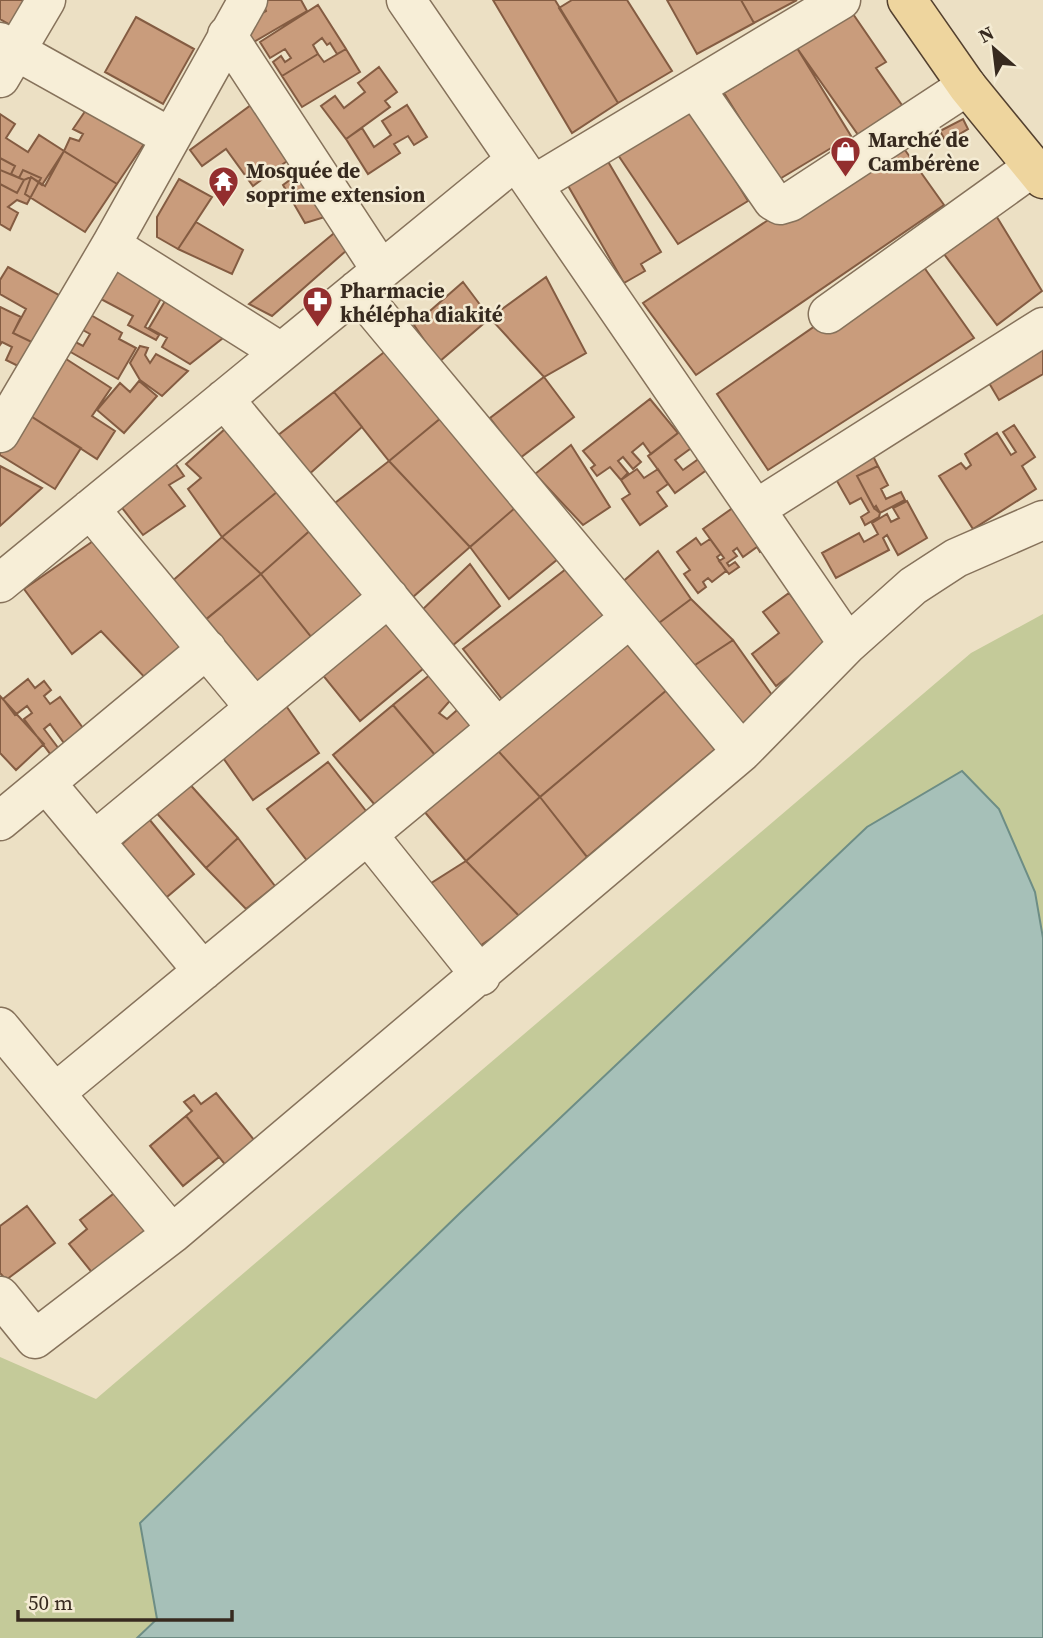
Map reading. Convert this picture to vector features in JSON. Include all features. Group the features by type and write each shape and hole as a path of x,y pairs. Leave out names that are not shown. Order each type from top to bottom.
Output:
{"main road":[{"path":"907,0 967,86 1038,173"}],"street":[{"path":"46,0 5,57 170,137"},
{"path":"0,433 111,245 248,0"},
{"path":"406,0 848,644"},
{"path":"1,581 369,280 525,173 695,88 841,0"},
{"path":"227,36 369,280 630,618 742,752"},
{"path":"695,88 773,201 780,205 790,202 967,86"},
{"path":"828,314 1038,173"},
{"path":"111,245 281,352"},
{"path":"756,509 1043,327"},
{"path":"224,399 497,728"},
{"path":"90,509 255,708"},
{"path":"0,1296 35,1339 172,1234 481,976 742,752 848,644 913,586 956,558 1043,520"},
{"path":"94,841 389,597"},
{"path":"55,1093 630,618"},
{"path":"0,821 207,649"},
{"path":"47,783 203,971"},
{"path":"368,835 481,976"},
{"path":"0,1027 172,1234"}],"green space":[{"path":"1043,614 1043,938 1035,892 999,809 962,771 140,1523 157,1620 137,1638 0,1638 0,1357 96,1399 971,653"}],"water":[{"path":"962,771 999,809 1035,892 1043,938 1043,1638 137,1638 157,1619 140,1523 460,1213 867,827"}],"building":[{"path":"0,0 26,0 14,27 0,19"},
{"path":"262,0 301,0 307,11 247,46 236,28 266,11"},
{"path":"493,0 555,0 618,103 572,133"},
{"path":"572,0 627,0 672,71 618,103 559,8"},
{"path":"667,0 741,0 754,23 697,54"},
{"path":"741,0 797,0 754,23"},
{"path":"318,5 346,49 337,54 330,43 327,45 322,38 313,45 318,54 282,76 273,62 281,56 285,62 291,58 285,49 270,58 260,42"},
{"path":"851,11 886,62 876,68 904,108 861,139 797,48"},
{"path":"136,17 194,49 163,104 105,72"},
{"path":"797,48 851,136 778,180 724,93"},
{"path":"346,49 360,72 302,107 282,76 318,54 324,62"},
{"path":"379,67 397,92 385,101 390,107 346,139 321,106 335,96 344,108 365,92 358,83"},
{"path":"259,99 298,153 253,186 226,149 202,166 190,150"},
{"path":"688,102 748,201 678,244 616,152"},
{"path":"90,104 148,138 117,184 64,151 70,138 79,141 83,134 73,129"},
{"path":"407,105 427,137 414,145 408,136 394,144 400,153 368,174 346,139 362,128 374,147 391,135 382,121"},
{"path":"0,114 15,124 6,138 28,152 39,135 64,151 42,185 31,177 24,180 0,170"},
{"path":"963,119 968,129 946,142 940,131"},
{"path":"895,136 944,205 696,375 643,303"},
{"path":"64,151 117,184 85,232 25,194 31,177 45,186"},
{"path":"603,153 661,252 641,264 645,271 624,283 563,177"},
{"path":"0,158 15,166 11,174 19,178 23,170 41,178 27,204 17,200 8,207 18,213 10,230 0,224"},
{"path":"0,170 24,180 17,193 0,184"},
{"path":"298,174 325,217 305,223 283,185"},
{"path":"179,179 212,197 178,249 157,237 157,217"},
{"path":"992,209 1042,291 997,325 935,242"},
{"path":"196,222 243,250 232,274 178,249"},
{"path":"345,224 356,242 272,316 249,304"},
{"path":"916,256 974,338 768,470 717,394"},
{"path":"107,257 167,288 145,327 159,335 156,340 128,325 133,316 97,297"},
{"path":"8,267 70,301 42,347 13,333 26,309 0,294 0,280"},
{"path":"546,277 586,353 544,377 490,318"},
{"path":"463,282 490,318 439,362 414,325"},
{"path":"168,296 237,327 190,364 162,347 167,338 149,328"},
{"path":"0,307 21,317 13,333 42,347 30,372 6,360 12,347 2,342 0,345"},
{"path":"82,310 122,333 119,339 136,348 118,379 60,346 66,337 83,346 90,334 74,325"},
{"path":"1043,334 1043,374 999,400 982,371"},
{"path":"140,346 148,348 145,355 150,363 156,354 188,371 162,396 140,380 130,363"},
{"path":"388,349 447,413 389,461 334,392"},
{"path":"63,357 111,388 92,416 115,431 97,459 26,413"},
{"path":"544,377 574,417 520,458 490,418"},
{"path":"139,381 157,396 124,433 97,410 120,383 130,392"},
{"path":"334,392 362,427 306,477 277,436"},
{"path":"650,399 678,433 651,454 643,443 632,452 641,462 633,469 623,457 618,461 628,473 621,480 610,467 597,476 591,468 595,465 583,451"},
{"path":"26,413 81,448 55,489 0,455 0,450"},
{"path":"447,413 523,501 470,547 389,461"},
{"path":"1014,425 1035,457 1022,466 1036,489 973,529 939,476 961,463 966,469 971,465 965,454 997,433 1011,455 1016,452 1003,432"},
{"path":"225,429 283,487 222,537 188,489 201,478 186,464"},
{"path":"682,430 694,446 675,460 683,470 700,458 708,469 675,493 648,456"},
{"path":"571,445 610,507 583,525 535,474"},
{"path":"868,446 878,466 857,476 874,508 880,513 879,517 865,525 861,517 869,512 861,498 850,504 829,467"},
{"path":"170,456 184,476 169,485 185,506 143,535 116,500"},
{"path":"389,461 470,547 413,597 335,503"},
{"path":"0,466 42,488 0,526"},
{"path":"878,466 888,485 881,489 886,499 901,492 905,500 880,513 876,506 874,508 857,476"},
{"path":"637,469 644,478 658,469 668,484 657,492 667,506 640,525 622,499 630,494 621,480"},
{"path":"283,487 314,527 261,574 222,537"},
{"path":"523,501 564,554 509,599 470,547"},
{"path":"907,501 927,538 898,555 887,535 883,538 889,550 836,578 822,553 859,533 864,542 878,534 872,523 887,514 891,522 899,518 893,508"},
{"path":"734,507 765,550 760,552 757,547 743,557 737,548 733,551 737,556 727,563 729,566 735,562 739,567 729,574 719,561 724,558 703,529"},
{"path":"314,527 370,593 316,643 261,574"},
{"path":"222,537 261,574 204,621 170,583"},
{"path":"696,538 701,545 710,539 721,554 717,557 726,571 712,582 708,578 703,582 706,587 698,593 684,574 690,570 677,552"},
{"path":"96,539 188,651 149,682 101,631 72,654 24,589"},
{"path":"658,551 691,599 659,623 620,584"},
{"path":"575,562 615,618 505,703 463,649"},
{"path":"470,564 500,606 452,646 423,609"},
{"path":"261,574 316,643 257,685 204,621"},
{"path":"789,593 829,645 776,686 752,654 779,633 763,612"},
{"path":"691,599 733,640 692,667 659,623"},
{"path":"386,611 430,663 360,721 317,668"},
{"path":"627,636 674,684 540,797 491,743"},
{"path":"733,640 777,702 740,731 692,667"},
{"path":"432,673 455,695 439,713 447,719 465,703 482,722 440,761 393,705"},
{"path":"28,679 35,688 44,681 51,690 44,696 50,704 60,697 83,728 64,743 50,724 44,729 59,749 51,755 24,719 32,713 27,706 15,715 3,699"},
{"path":"674,684 719,746 587,857 540,797"},
{"path":"0,696 44,744 16,770 0,753"},
{"path":"282,700 319,753 253,800 216,748"},
{"path":"393,705 440,761 380,811 333,755"},
{"path":"491,743 540,797 466,861 423,810"},
{"path":"328,762 373,820 312,867 267,809"},
{"path":"186,780 238,838 206,868 153,809"},
{"path":"540,797 587,857 521,918 466,861"},
{"path":"149,819 194,874 161,902 118,848"},
{"path":"238,838 275,886 246,909 206,868"},
{"path":"466,861 521,918 477,948 425,887"},
{"path":"216,1093 255,1141 231,1172 186,1116 192,1111 184,1102 194,1095 201,1104"},
{"path":"186,1116 219,1157 183,1186 150,1146"},
{"path":"117,1191 149,1231 94,1275 69,1244 87,1229 80,1220"},
{"path":"27,1206 55,1243 6,1280 0,1273 0,1226"}],"place":[{"name":"Marché de Cambérène","path":"845,178"},
{"name":"Mosquée de soprime extension","path":"223,209"},
{"name":"Pharmacie khélépha diakité","path":"317,329"}]}
